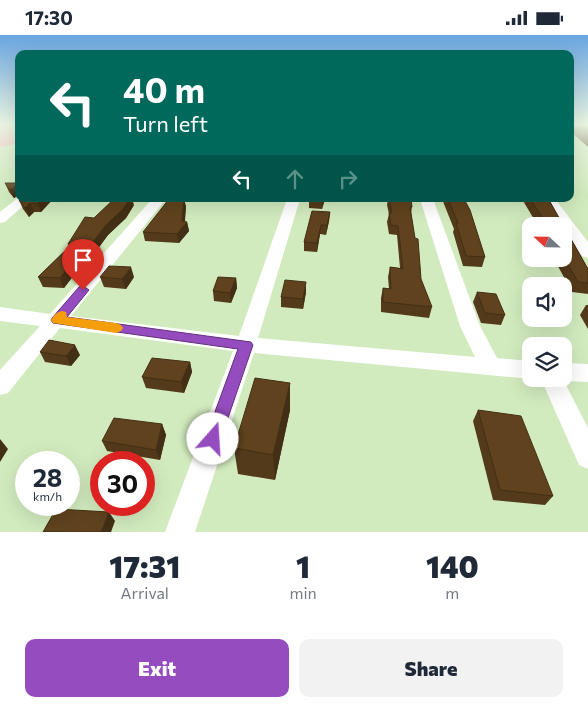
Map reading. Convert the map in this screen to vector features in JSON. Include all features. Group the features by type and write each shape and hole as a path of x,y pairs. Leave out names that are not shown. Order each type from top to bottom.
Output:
{"street":[{"path":"0,219 20,202"},
{"path":"0,386 156,202"},
{"path":"180,532 246,345 293,202"},
{"path":"428,202 470,326 490,367"},
{"path":"550,202 588,253"},
{"path":"0,314 246,345 522,370"},
{"path":"572,372 588,373"},
{"path":"556,387 588,456"}],"building":[{"path":"5,183 15,183 15,187 10,190"},
{"path":"20,202 39,202 37,204 30,203 25,208"},
{"path":"111,202 128,202 105,226 91,245 87,244 60,278 38,277 72,244 68,244 85,217 94,218"},
{"path":"167,202 184,202 182,221 187,222 177,234 143,232"},
{"path":"390,202 411,202 412,207 410,207 415,238 418,239 421,279 432,307 383,302 383,288 391,289 390,267 403,269 398,226 391,225 389,213 392,213"},
{"path":"449,202 466,202 485,257 466,256 456,223 458,223"},
{"path":"532,202 550,202 559,217 542,217"},
{"path":"312,211 330,212 327,225 321,225 317,243 304,242"},
{"path":"572,241 588,269 588,283 578,282 569,267 572,267"},
{"path":"109,266 131,267 122,279 100,277"},
{"path":"218,277 236,278 230,293 213,291"},
{"path":"285,280 306,282 303,299 281,297"},
{"path":"477,292 496,294 505,315 485,313"},
{"path":"49,340 75,345 66,356 40,352"},
{"path":"152,358 190,362 181,382 142,377"},
{"path":"255,378 290,383 273,455 234,448"},
{"path":"478,410 521,416 553,496 500,490"},
{"path":"114,418 162,424 156,450 102,441"},
{"path":"80,510 90,511 90,516 107,516 101,532 43,532 52,516 80,516"}],"slow traffic":[{"path":"62,315 58,320 116,328"}],"route":[{"path":"83,290 58,320 246,345 213,439"}]}
